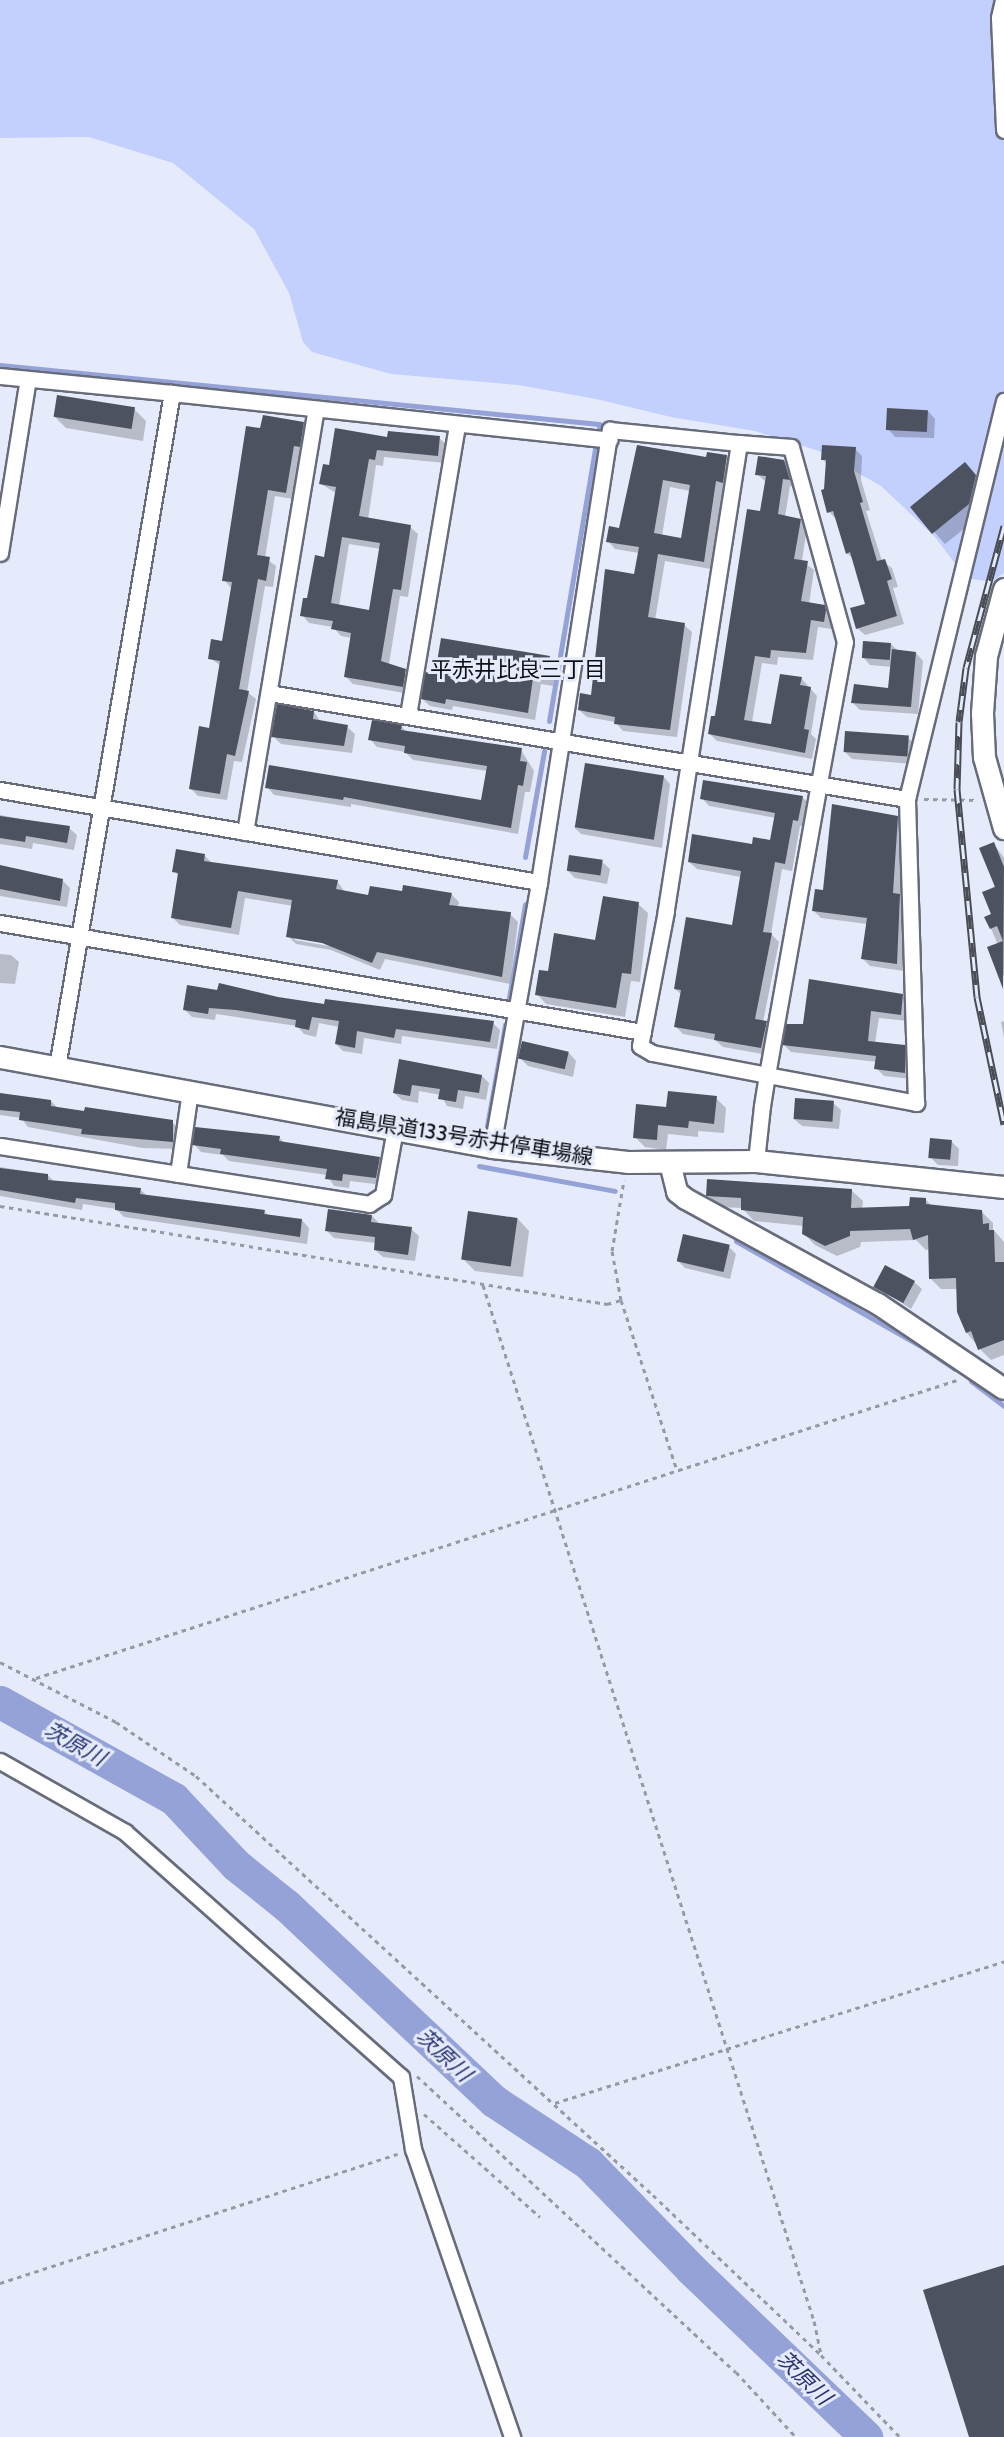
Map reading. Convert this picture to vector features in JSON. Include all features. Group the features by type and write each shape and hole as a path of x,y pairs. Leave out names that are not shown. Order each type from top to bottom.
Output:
{"main road":[{"path":"1004,589 986,656 982,713 984,757 994,800 1004,828"},
{"name":"福島県道133号赤井停車場線","path":"0,1057 492,1146 627,1162 756,1161 1004,1187"}],"street":[{"path":"1003,0 999,18 1004,130"},
{"path":"0,376 609,440"},
{"path":"0,553 28,379"},
{"path":"57,1067 172,393"},
{"path":"739,443 690,762 640,1046 652,1053 916,1103 907,799 1004,402"},
{"path":"245,832 316,409"},
{"path":"408,715 457,424"},
{"path":"492,1146 539,882 610,430 791,447 845,642 767,1075 756,1161"},
{"path":"269,693 907,799"},
{"path":"0,790 539,882"},
{"path":"0,922 643,1032"},
{"path":"178,1174 190,1091"},
{"path":"0,1146 369,1204 383,1195 395,1129"},
{"path":"670,1163 677,1192 686,1199 831,1275 982,1372 1004,1389"},
{"path":"0,1761 125,1832 401,2077 413,2149 513,2437"}],"path":[{"path":"907,799 994,800"},
{"path":"627,1162 611,1266 677,1470"},
{"path":"0,1206 607,1304 621,1300"},
{"path":"483,1285 814,2321 821,2355"},
{"path":"36,1678 982,1372"},
{"path":"0,1662 36,1678 116,1722 196,1776 555,2103 821,2355 900,2437"},
{"path":"555,2103 1004,1961"},
{"path":"405,2102 432,2119 540,2217"},
{"path":"0,2283 413,2149"}],"shaded area":[{"path":"0,0 1004,0 1004,573 991,582 966,578 935,537 881,486 819,451 755,431 671,417 596,399 518,385 391,374 312,352 303,342 289,293 254,229 173,163 89,137 0,138"}],"building":[{"path":"57,395 135,407 132,429 54,417"},
{"path":"887,408 928,410 927,432 886,430"},
{"path":"263,415 304,422 300,447 294,446 286,493 268,490 257,555 270,557 266,581 258,579 239,689 249,691 235,756 227,754 220,794 189,789 199,726 209,728 220,661 208,659 211,639 222,641 232,582 222,581 246,426 260,428"},
{"path":"335,428 387,437 388,431 440,436 438,456 377,450 375,460 369,459 359,516 411,525 401,590 393,589 381,661 406,669 403,687 344,677 351,633 331,629 333,621 300,616 303,598 307,598 315,555 324,557 336,487 319,484 323,464 329,465","holes":["342,537 380,543 369,610 331,603"]},
{"path":"637,445 706,457 707,452 727,455 723,483 716,481 704,562 658,554 648,617 685,623 670,730 614,724 615,717 578,710 580,693 591,695 605,569 634,574 639,547 606,542 609,526 619,528","holes":["663,480 690,485 681,538 654,533"]},
{"path":"822,445 856,447 854,471 863,502 860,503 877,561 885,559 892,579 887,581 897,616 856,629 850,608 865,604 850,552 846,554 833,511 827,513 821,490 824,489 826,460 821,460"},
{"path":"758,456 784,460 790,480 783,479 778,514 801,519 794,559 808,561 801,601 825,605 826,610 824,622 811,620 806,653 771,650 770,658 755,656 744,720 771,724 780,674 802,677 800,685 811,687 804,729 809,730 805,753 708,734 711,716 715,716 747,509 760,511 766,476 755,475"},
{"path":"965,462 976,475 969,504 932,534 910,507"},
{"path":"441,638 550,656 546,680 533,678 528,713 446,699 445,704 421,699 425,672 435,674"},
{"path":"863,641 891,643 890,660 862,658"},
{"path":"892,649 916,652 911,707 851,703 854,684 888,688"},
{"path":"277,704 314,711 313,719 348,725 344,746 271,737"},
{"path":"372,720 402,725 401,730 522,748 520,761 527,762 523,786 518,785 511,828 344,797 343,800 265,788 269,765 481,800 487,766 404,753 405,746 368,740"},
{"path":"845,731 909,735 907,756 844,752"},
{"path":"585,763 664,776 654,840 575,827"},
{"path":"703,780 803,796 798,821 793,820 785,864 775,862 763,932 772,933 755,1019 767,1021 761,1048 714,1040 715,1034 674,1027 681,990 674,989 686,917 732,925 741,871 688,862 692,834 752,844 753,837 770,840 775,813 700,799"},
{"path":"832,804 898,816 893,893 900,894 897,964 861,959 867,918 812,911 815,889 823,890"},
{"path":"0,816 70,826 67,843 26,836 25,842 0,838"},
{"path":"994,842 1004,867 1003,989 987,947 1003,941 997,926 990,929 984,917 991,914 982,892 995,887 979,848"},
{"path":"176,849 205,854 204,861 338,880 336,889 368,895 370,886 402,891 403,885 452,893 449,905 511,912 502,977 377,952 372,963 322,943 286,937 292,900 238,891 231,928 171,918 178,873 172,872"},
{"path":"569,855 603,860 600,876 567,871"},
{"path":"0,865 63,879 60,901 0,889"},
{"path":"603,896 639,902 631,974 622,973 616,1008 535,995 539,970 548,971 554,933 595,940"},
{"path":"809,979 903,994 901,1015 871,1011 868,1041 905,1045 905,1073 874,1069 876,1056 782,1045 786,1024 803,1024"},
{"path":"219,983 278,997 324,1004 325,999 494,1021 490,1042 396,1029 394,1038 357,1031 355,1048 335,1044 339,1021 312,1017 309,1030 295,1027 296,1020 236,1010 209,1008 208,1014 183,1010 187,985 217,990"},
{"path":"522,1041 569,1052 565,1069 518,1059"},
{"path":"399,1059 482,1075 479,1093 458,1090 456,1102 438,1099 440,1089 412,1085 410,1096 393,1093"},
{"path":"668,1091 717,1096 714,1124 689,1121 688,1128 658,1125 657,1140 633,1138 636,1104 666,1107"},
{"path":"0,1093 51,1100 51,1106 84,1111 85,1107 173,1120 173,1142 81,1134 82,1129 19,1120 20,1112 0,1110"},
{"path":"795,1098 834,1101 832,1122 794,1119"},
{"path":"195,1127 280,1136 279,1141 380,1157 376,1178 343,1174 342,1181 325,1179 327,1169 220,1154 221,1149 192,1145"},
{"path":"930,1138 952,1140 950,1160 928,1158"},
{"path":"0,1168 48,1174 48,1180 141,1188 140,1194 265,1210 264,1214 302,1219 300,1237 115,1210 115,1203 76,1198 75,1203 0,1190"},
{"path":"707,1179 852,1189 851,1208 909,1206 910,1197 926,1198 926,1204 982,1210 983,1224 989,1223 989,1230 994,1230 995,1262 1004,1262 1004,1340 978,1350 971,1331 966,1333 957,1312 956,1278 929,1279 928,1235 913,1240 910,1229 850,1231 850,1236 825,1246 802,1234 803,1217 741,1210 741,1198 706,1196"},
{"path":"328,1209 372,1215 371,1222 412,1227 408,1255 374,1250 375,1237 325,1231"},
{"path":"468,1211 518,1218 511,1266 461,1260"},
{"path":"683,1234 730,1245 723,1272 677,1261"},
{"path":"885,1265 915,1281 903,1303 873,1287"},
{"path":"1004,2265 1004,2437 969,2437 923,2290"}],"waterway":[{"path":"0,365 599,424 599,427"},
{"path":"549,721 595,448"},
{"path":"525,857 544,751"},
{"path":"509,998 525,904"},
{"path":"487,1126 505,1025"},
{"path":"479,1166 615,1191"},
{"path":"736,1241 919,1345 955,1369"},
{"path":"971,1381 1004,1406"},
{"name":"茨原川","path":"0,1702 174,1799 236,1865 286,1905 494,2101 588,2163 691,2269 866,2437"}],"railway":[{"path":"1004,526 966,668 959,722 957,789 977,997 1004,1124"}],"district":[{"name":"平赤井比良三丁目","path":"518,670"}]}
